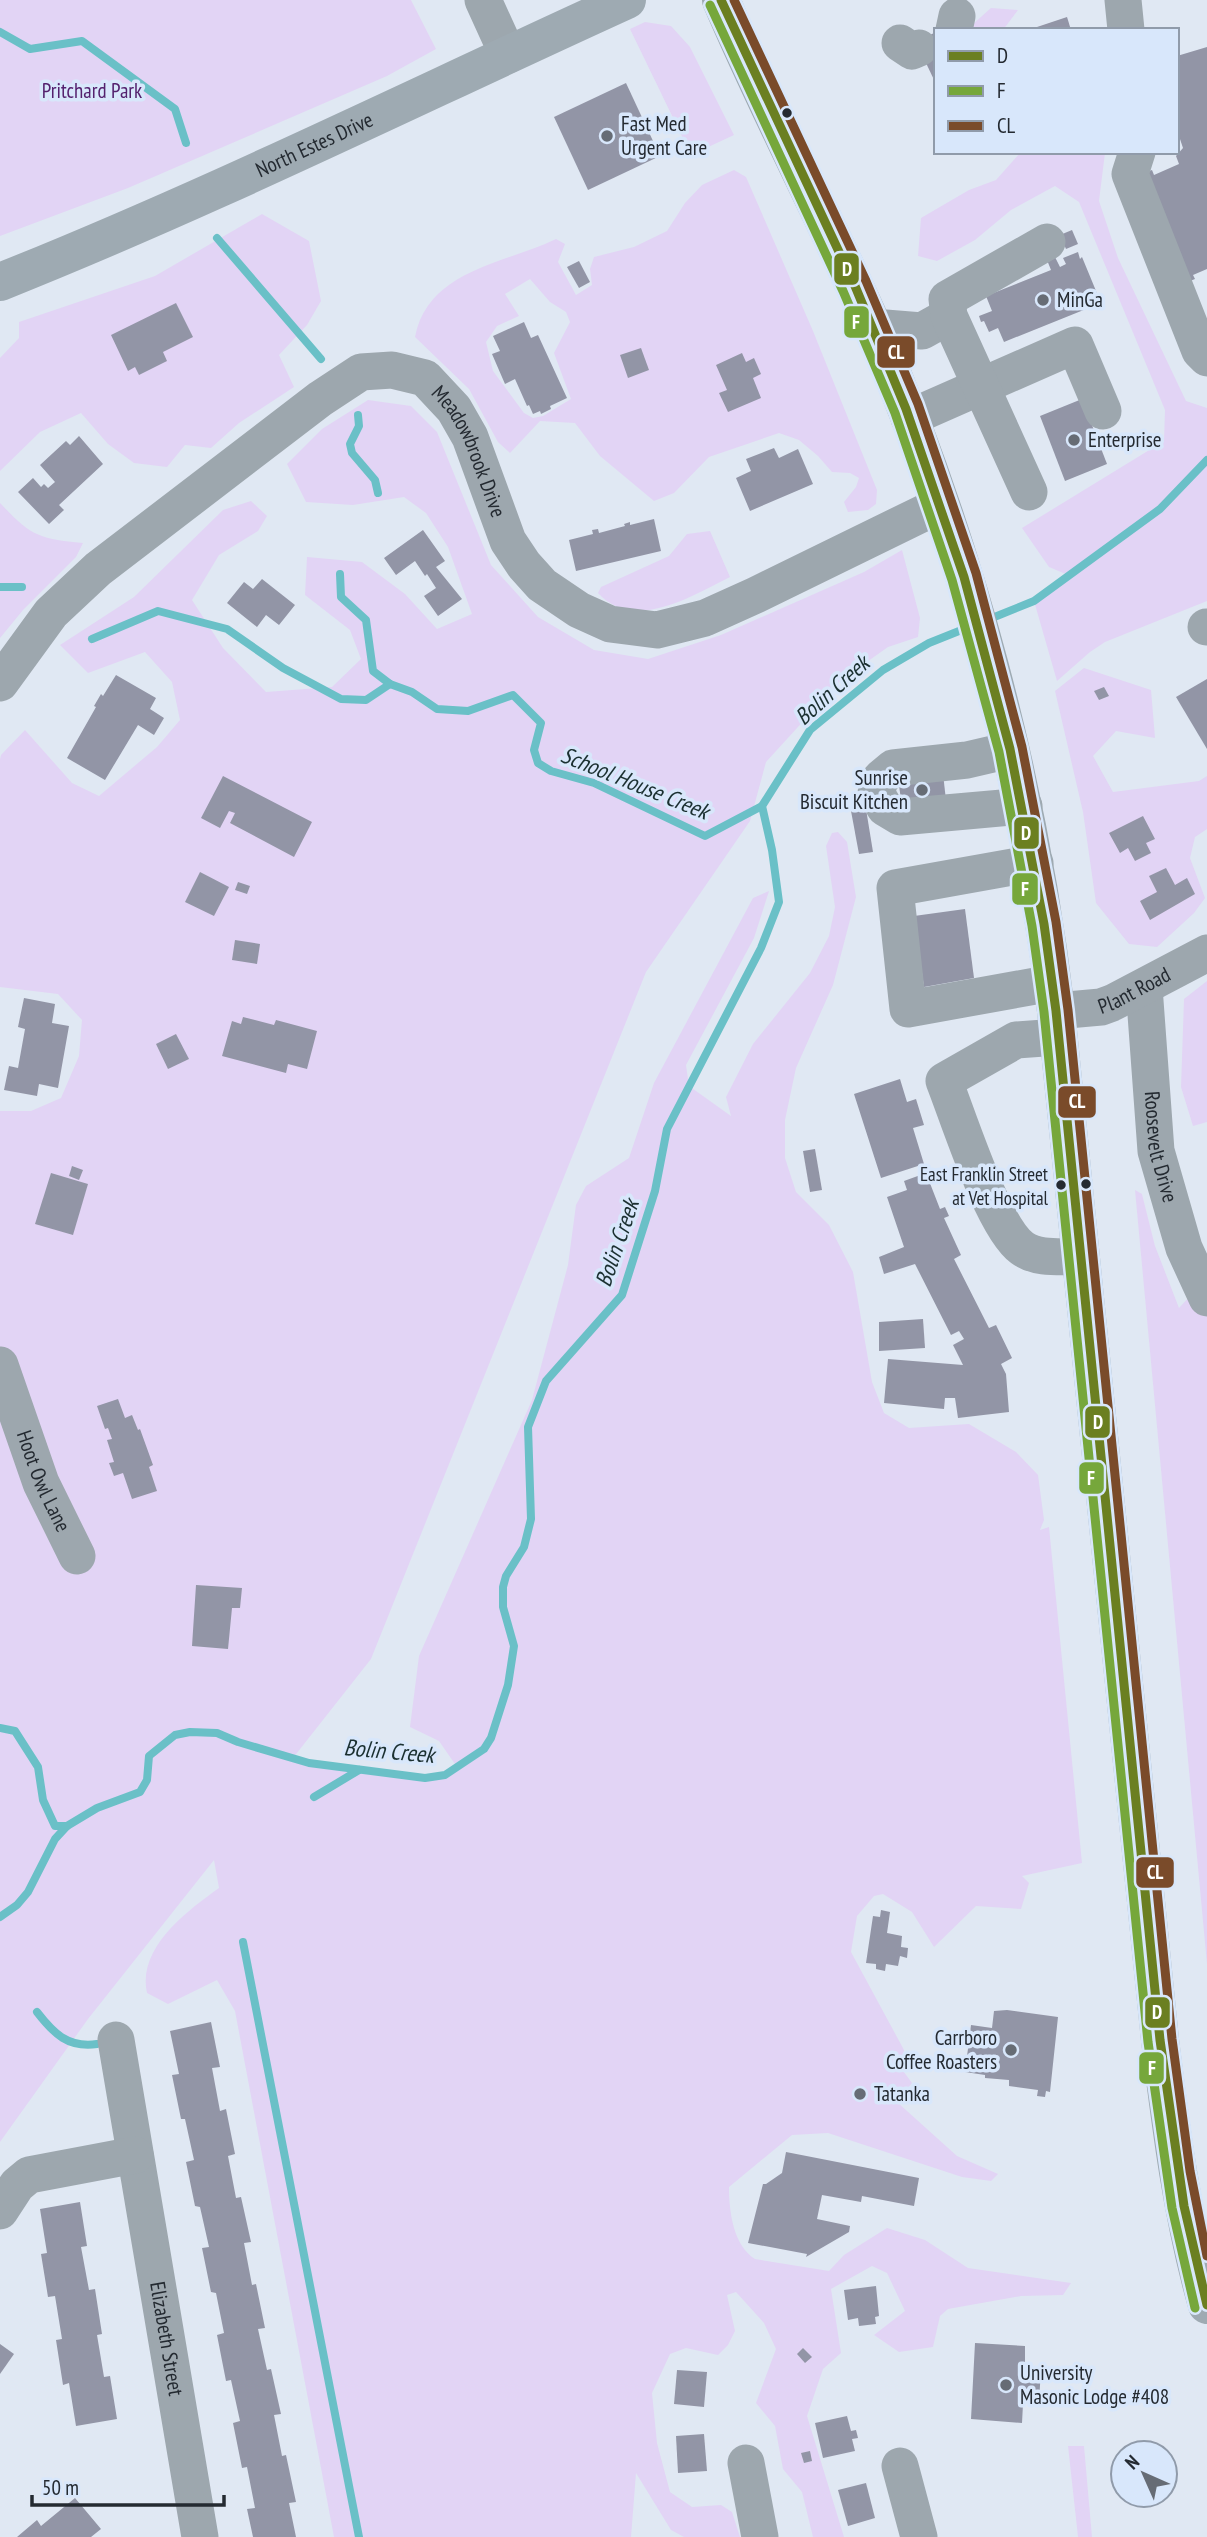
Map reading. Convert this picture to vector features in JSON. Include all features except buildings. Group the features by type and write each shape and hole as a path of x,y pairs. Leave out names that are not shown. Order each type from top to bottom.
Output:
{"main road":[{"name":"North Estes Drive","path":"0,282 86,248 258,172 627,0"},
{"path":"721,0 873,327 909,418 986,653 1024,806 1035,863 1055,1010 1160,2040 1182,2198 1207,2305"}],"street":[{"path":"484,0 508,55"},
{"path":"1123,0 1126,28"},
{"path":"1136,154 1130,174 1200,351 1207,358"},
{"path":"1028,492 949,316 947,299 1047,242"},
{"path":"873,327 922,331 949,316"},
{"path":"909,418 1075,345 1103,411"},
{"name":"Meadowbrook Drive","path":"0,683 51,613 99,569 320,399 361,372 393,370 425,377 454,409 470,437 508,541 524,565 542,584 579,610 610,624 657,630 705,618 944,520"},
{"path":"1010,750 967,760 894,768 881,778 876,793 884,808 900,817 1024,806"},
{"path":"1035,863 895,888 908,1009 1055,1010"},
{"name":"Plant Road","path":"1055,1010 1101,1007 1207,953"},
{"name":"Roosevelt Drive","path":"1144,987 1156,1151 1184,1248 1207,1298"},
{"path":"1055,1010 1016,1040 944,1081 999,1219 1021,1248 1035,1255 1081,1257"},
{"name":"Hoot Owl Lane","path":"0,1364 41,1483 77,1556"},
{"name":"Elizabeth Street","path":"116,2040 191,2532"},
{"path":"0,2211 17,2186 29,2175 135,2155"},
{"path":"746,2463 760,2537"},
{"path":"900,2466 919,2537"}],"green space":[{"name":"Pritchard Park","path":"0,0 411,0 436,49 387,76 128,188 0,236"},
{"path":"991,8 1018,10 1004,28 973,28 972,25"},
{"path":"645,22 671,26 690,47 734,135 691,155 630,29"},
{"path":"1019,154 1105,154 1099,201 1118,258 1186,401 1207,408 1207,601 1105,642 1057,681 1034,601 1068,575 1049,567 1022,528 1164,441 1165,410 1079,202 1055,186 1011,210 975,240 937,261 918,256 921,218 969,190 996,180"},
{"path":"734,170 746,177 813,331 877,490 876,504 868,510 848,512 844,502 856,487 859,478 850,473 832,472 799,440 779,433 709,457 674,493 654,501 600,456 575,423 540,421 510,453 498,442 469,389 415,337 423,315 435,297 452,283 492,263 556,239 565,244 558,262 576,295 592,285 590,269 594,257 634,247 667,231 685,203 702,185","holes":["530,279 550,302 566,312 570,322 554,353 571,399 543,416 533,418 524,413 493,371 486,342 497,326 519,316 505,294"]},
{"path":"262,214 309,241 321,301 307,325 279,355 294,387 239,423 211,448 185,445 167,467 134,463 108,444 81,413 40,432 0,471 0,358 19,338 19,322 155,276"},
{"path":"368,400 411,406 437,432 491,565 538,617 594,650 648,659 721,635 864,572 902,550 920,618 918,637 888,647 840,681 766,762 750,821 646,972 371,1659 293,1758 309,1763 425,1778 445,1775 457,1767 439,1741 410,1727 419,1656 532,1400 568,1265 576,1205 586,1186 629,1158 654,1083 753,898 769,891 754,938 686,1065 689,1086 731,1116 726,1097 753,1044 810,973 829,936 835,907 826,846 832,833 838,832 847,842 856,897 833,985 796,1068 785,1120 785,1158 796,1192 829,1225 853,1272 872,1382 884,1413 909,1428 969,1424 1016,1452 1038,1475 1044,1520 1040,1530 1049,1527 1082,1863 1022,1876 1029,1883 1021,1909 976,1906 934,1947 912,1912 883,1894 874,1896 857,1916 851,1952 904,2050 901,2068 912,2083 897,2102 957,2156 998,2174 991,2181 962,2177 828,2133 792,2135 729,2187 731,2217 737,2236 755,2259 829,2271 844,2255 887,2228 925,2240 968,2268 1071,2283 1063,2295 1021,2296 948,2309 940,2316 933,2347 899,2352 874,2335 905,2311 887,2273 872,2266 831,2289 841,2353 823,2369 807,2416 844,2537 813,2537 802,2492 783,2469 775,2426 756,2403 776,2349 764,2323 736,2292 727,2295 735,2331 728,2345 718,2355 686,2348 670,2354 652,2393 657,2443 670,2492 692,2507 721,2505 732,2512 740,2537 684,2537 671,2530 636,2473 631,2537 334,2537 235,2011 217,1980 168,2004 147,1993 146,1977 157,1946 180,1919 219,1888 214,1860 88,2019 0,2142 0,1111 31,1111 61,1098 79,1056 82,1020 58,994 0,987 0,759 25,730 72,783 99,796 157,747 180,720 172,682 145,652 88,673 60,645 134,597 223,510 251,501 267,516 258,531 219,555 192,600 223,648 266,692 332,687 361,659 350,630 305,595 307,557 362,562 405,594 437,629 472,614 448,547 426,513 404,497 353,505 306,502 287,464 322,429"},
{"path":"0,503 36,534 55,540 83,543 76,557 23,610 0,638"},
{"path":"710,531 730,577 682,601 646,610 629,610 613,605 598,593 601,587 669,556 687,534"},
{"path":"1084,668 1151,690 1155,738 1116,731 1093,756 1113,792 1199,781 1207,776 1207,829 1195,837 1190,858 1205,898 1194,913 1157,947 1129,944 1096,903 1083,812 1055,691"},
{"path":"1207,981 1207,1122 1193,1126 1181,1087 1184,999"},
{"path":"1135,1190 1142,1194 1155,1246 1179,1308 1207,1278 1207,1964"},
{"path":"1068,2446 1084,2446 1092,2537 1078,2537"}],"waterway":[{"name":"School House Creek","path":"0,32 30,49 82,41 175,109 186,143"},
{"name":"School House Creek","path":"217,238 321,359"},
{"name":"School House Creek","path":"358,415 359,426 350,444 352,453 375,480 378,493"},
{"name":"Bolin Creek","path":"987,620 1034,601 1160,509 1207,460"},
{"name":"School House Creek","path":"340,574 341,597 366,620 373,671 390,684 412,692 437,709 468,711 513,695 541,723 534,750 538,763 551,771 594,783 705,836 762,806"},
{"path":"0,587 22,587"},
{"path":"92,639 158,611 227,629 283,668 341,699 366,700 390,684"},
{"name":"Bolin Creek","path":"0,1917 17,1905 28,1892 55,1839 67,1826 97,1808 140,1792 147,1780 149,1756 175,1735 190,1732 217,1733 309,1763 425,1778 445,1775 484,1749 491,1738 508,1685 514,1646 503,1607 503,1587 506,1576 524,1547 531,1519 528,1427 546,1381 622,1295 655,1191 667,1129 761,948 779,902 772,850 762,806 810,730 883,670 929,643 969,627"},
{"path":"0,1728 15,1731 38,1767 43,1800 55,1826 67,1826"},
{"path":"314,1797 359,1770"},
{"path":"243,1942 359,2537"},
{"path":"37,2012 62,2038 78,2044 97,2044"}],"transit line":[{"name":"D","path":"721,0 855,286 906,409 964,577 1010,749 1044,924 1056,1011 1160,2040 1184,2206 1207,2305"},
{"name":"CL","path":"734,0 866,281 918,404 976,573 1022,747 1056,922 1068,1010 1172,2039 1190,2171 1207,2256"},
{"name":"F","path":"710,5 843,291 895,413 952,580 999,752 1032,926 1044,1012 1148,2042 1172,2208 1195,2308"}],"place":[{"name":"Fast Med Urgent Care","path":"607,136"},
{"name":"MinGa","path":"1043,300"},
{"name":"Enterprise","path":"1074,440"},
{"name":"Sunrise Biscuit Kitchen","path":"922,790"},
{"name":"East Franklin Street at Vet Hospital","path":"1061,1185"},
{"name":"Carrboro Coffee Roasters","path":"1011,2050"},
{"name":"Tatanka","path":"860,2094"},
{"name":"University Masonic Lodge #408","path":"1006,2385"}]}
